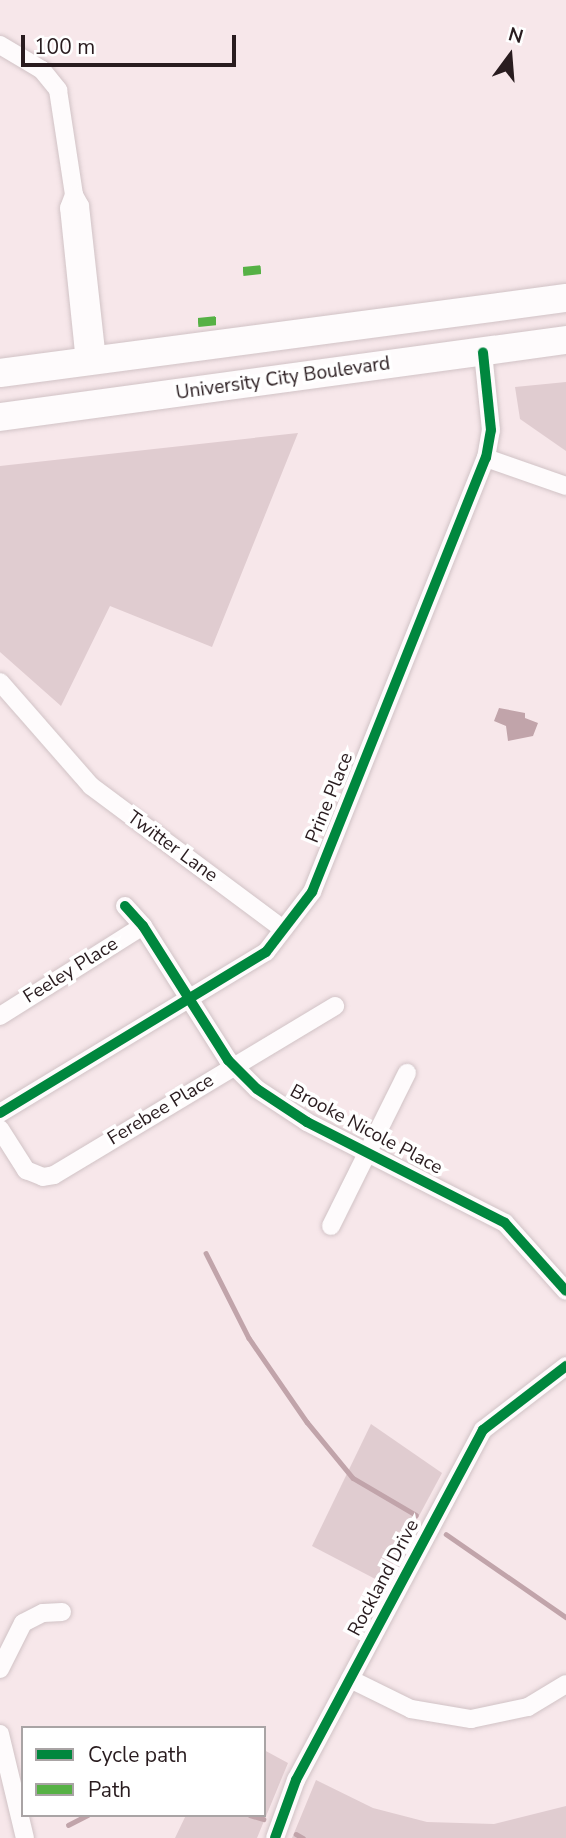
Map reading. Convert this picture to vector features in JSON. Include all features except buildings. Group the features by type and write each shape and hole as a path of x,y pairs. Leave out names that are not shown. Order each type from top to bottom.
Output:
{"main road":[{"path":"0,373 566,298"},
{"path":"483,352 482,339 489,328 566,307"},
{"name":"University City Boulevard","path":"0,417 566,340"},
{"path":"0,380 34,368"}],"street":[{"path":"0,45 42,71 58,90 74,195 80,206 91,362"},
{"name":"Prine Place","path":"0,1113 265,952 312,892 486,458 491,430 483,352"},
{"path":"486,458 566,486"},
{"name":"Twitter Lane","path":"0,682 113,804 283,929"},
{"name":"Brooke Nicole Place","path":"125,906 143,926 235,1067 257,1089 297,1115 505,1223 566,1291"},
{"name":"Feeley Place","path":"0,1016 143,926"},
{"name":"Ferebee Place","path":"0,1129 26,1170 43,1177 54,1175 335,1006"},
{"path":"331,1226 407,1073"},
{"name":"Rockland Drive","path":"275,1838 292,1789 483,1430 566,1366"},
{"path":"0,1669 10,1641 23,1623 43,1613 62,1612"},
{"path":"350,1679 411,1709 471,1719 528,1707 566,1684"},
{"path":"0,1734 25,1838"}],"shaded area":[{"path":"566,382 566,451 520,419 515,387"},
{"path":"298,433 212,647 110,606 61,706 0,652 0,466"},
{"path":"499,708 525,713 525,718 538,723 533,736 508,741 506,726 494,721"},
{"path":"371,1424 442,1473 383,1583 312,1546"},
{"path":"266,1751 288,1763 266,1816"},
{"path":"316,1780 373,1808 427,1822 494,1824 566,1806 566,1838 292,1838"},
{"path":"185,1817 266,1817 257,1838 175,1838"}],"waterway":[{"path":"206,1253 249,1338 307,1422 353,1478 416,1515"},
{"path":"446,1534 566,1617"},
{"path":"68,1825 84,1817"},
{"path":"256,1817 263,1819"},
{"path":"296,1834 303,1838"}],"marked path":[{"path":"243,271 261,269"},
{"path":"198,322 218,320"}],"cycle path":[{"path":"0,1113 266,952 312,892 486,458 491,430 483,352"},
{"path":"125,906 143,926 228,1060 257,1089 307,1122 505,1223 566,1291"},
{"path":"275,1838 296,1780 483,1430 566,1366"}]}
